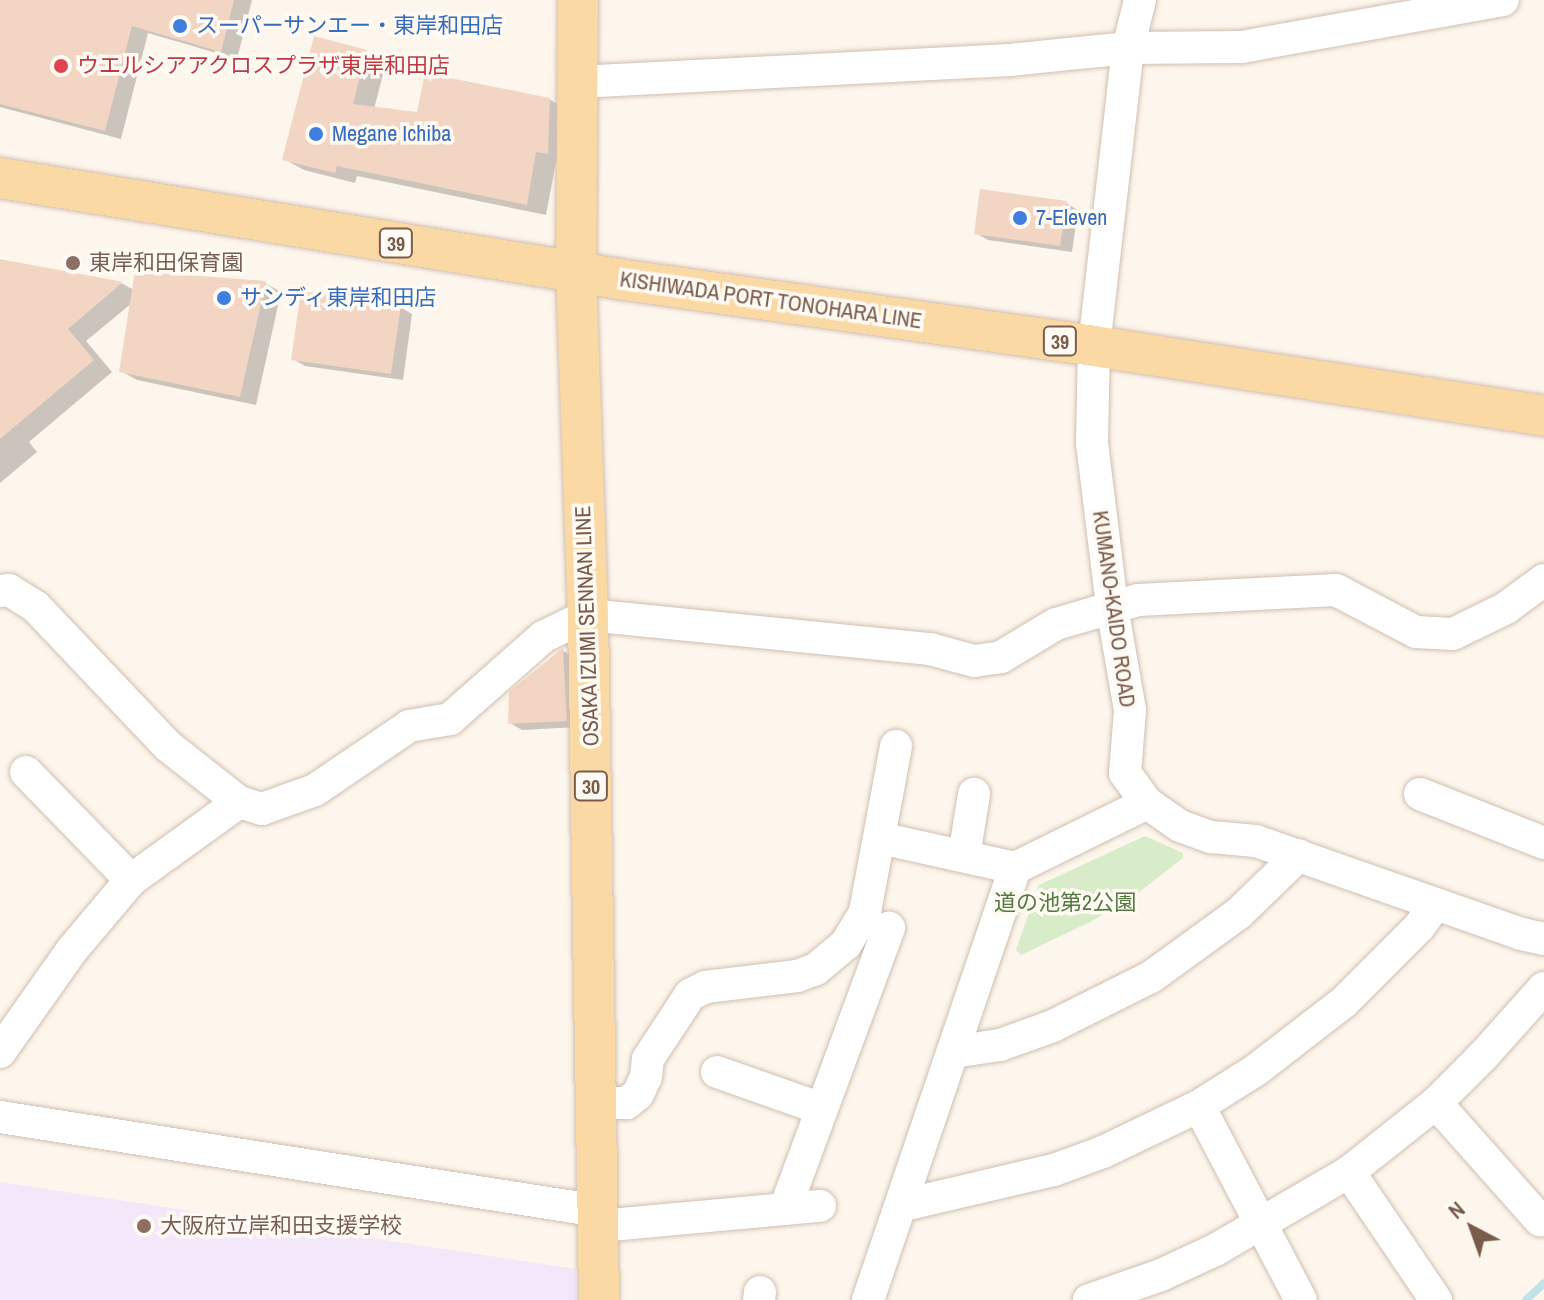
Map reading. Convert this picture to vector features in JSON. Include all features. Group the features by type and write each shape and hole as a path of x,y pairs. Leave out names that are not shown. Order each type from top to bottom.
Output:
{"main road":[{"name":"OSAKA IZUMI SENNAN LINE","path":"578,0 576,272 588,615 599,1300"},
{"name":"KISHIWADA PORT TONOHARA LINE","path":"0,178 576,272 1094,346 1544,416"}],"street":[{"name":"KUMANO-KAIDO ROAD","path":"1140,0 1128,48 1094,346 1092,443 1112,607 1130,710 1125,773 1147,803"},
{"path":"577,82 1010,60 1128,48 1242,47 1467,3 1503,0"},
{"path":"0,591 9,590 36,607 168,746 239,802 262,809 315,790 409,726 450,719 543,637 588,615 930,649 974,661 1001,657 1056,624 1138,600 1336,590 1416,632 1453,634 1506,608 1544,580"},
{"path":"597,1103 627,1103 638,1094 646,1077 648,1059 690,995 705,987 797,976 816,969 846,944 865,912 896,746"},
{"path":"26,772 131,880"},
{"path":"964,856 974,794"},
{"path":"1420,794 1544,843"},
{"path":"0,1052 72,950 131,880 239,802"},
{"path":"880,838 1015,868 1147,803 1180,826 1211,837 1256,841 1435,905 1544,939"},
{"path":"953,1052 1000,1045 1053,1026 1151,977 1239,913 1299,855"},
{"path":"868,1300 1015,868"},
{"path":"900,1206 1054,1170 1103,1152 1199,1106 1256,1070 1344,1002 1419,927 1435,905"},
{"path":"785,1209 889,928"},
{"path":"1089,1300 1166,1288 1349,1172 1436,1103 1540,1004"},
{"path":"717,1072 822,1109"},
{"path":"1436,1103 1540,1220"},
{"path":"1199,1106 1301,1300"},
{"path":"0,1117 599,1219 820,1206"},
{"path":"1349,1172 1436,1300"}],"shaded area":[{"name":"大阪府立岸和田支援学校","path":"0,1182 576,1269 576,1300 0,1300"}],"green space":[{"name":"道の池第2公園","path":"1145,836 1183,853 1183,858 1129,900 1090,922 1021,955 1016,950 1039,885"}],"building":[{"name":"ウエルシアアクロスプラザ東岸和田店","path":"0,0 234,0 221,52 132,26 105,131 0,104"},
{"path":"314,36 367,50 353,104 417,112 425,73 550,98 548,154 536,152 527,205 337,166 335,173 282,160"},
{"name":"7-Eleven","path":"980,189 1067,201 1060,246 974,234"},
{"path":"0,259 123,282 68,329 94,360 0,439"},
{"path":"135,271 266,281 240,397 119,372"},
{"path":"301,291 401,305 391,374 291,360"},
{"path":"563,648 567,721 508,724 509,692"}],"waterway":[{"path":"1526,1300 1544,1283"}],"place":[{"name":"スーパーサンエー・東岸和田店","path":"180,26"},
{"name":"ウエルシアアクロスプラザ東岸和田店","path":"61,66"},
{"name":"Megane Ichiba","path":"316,134"},
{"name":"7-Eleven","path":"1020,218"},
{"name":"東岸和田保育園","path":"73,263"},
{"name":"サンディ東岸和田店","path":"224,298"},
{"name":"大阪府立岸和田支援学校","path":"144,1226"}]}
